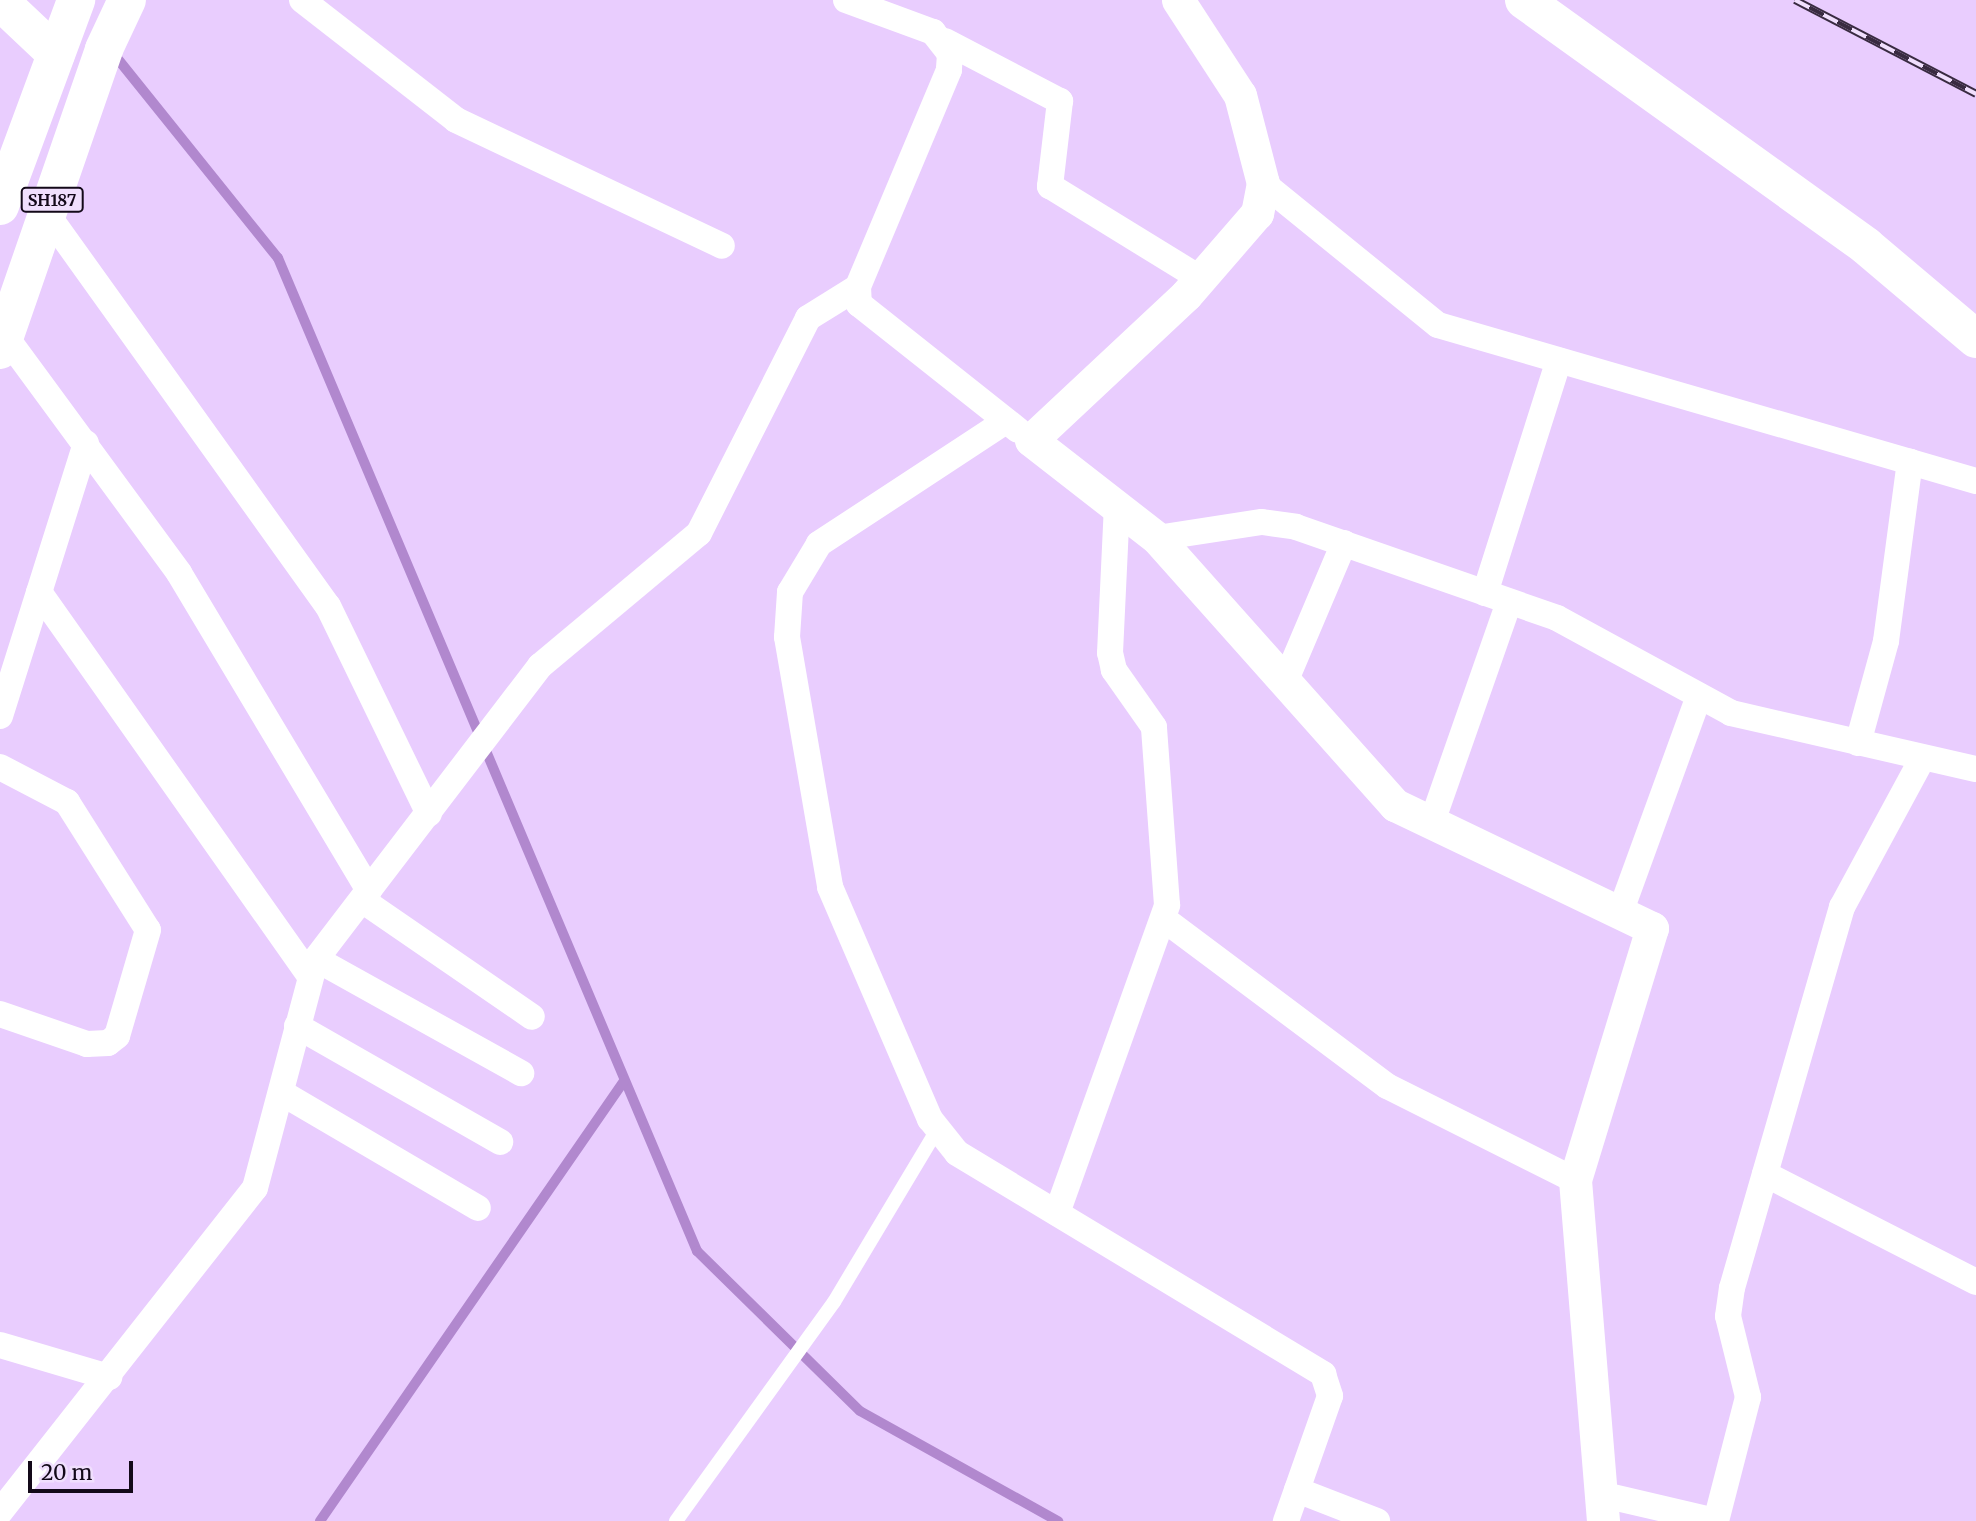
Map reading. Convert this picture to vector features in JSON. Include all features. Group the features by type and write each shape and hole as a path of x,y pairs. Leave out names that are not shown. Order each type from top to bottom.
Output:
{"main road":[{"name":"SH187","path":"2,337 104,49 127,0"},
{"path":"1524,0 1866,246 1976,340"},
{"path":"0,1 56,54"},
{"name":"SH187","path":"0,206 10,144 56,54 72,8"}],"street":[{"path":"302,0 456,120 722,246"},
{"path":"846,0 945,41 1059,101 1049,186 1201,279"},
{"path":"1178,0 1240,95 1263,183 1257,213 1201,279 1018,431 820,544 800,569 788,613 830,887 937,1130 957,1153 1323,1374 1330,1396 1286,1521"},
{"path":"945,41 949,69 858,288 859,304 870,316 1157,538 1395,805 1652,928 1575,1180 1604,1508 1716,1521 1748,1397 1728,1302 1842,906 1923,757"},
{"path":"1263,183 1425,319 1976,481"},
{"path":"47,214 328,606 434,807"},
{"path":"0,1512 240,1213 266,1161 313,967 540,666 699,533 808,318 858,288"},
{"path":"2,337 86,443 188,587 366,896 532,1017"},
{"path":"1432,822 1497,597 1559,360"},
{"path":"0,716 86,443"},
{"path":"1858,743 1886,641 1910,462"},
{"path":"1057,1213 1165,920 1154,727 1114,670 1110,653 1117,507"},
{"path":"1157,538 1262,522 1344,543 1570,624 1699,696 1744,717 1976,769"},
{"path":"1285,682 1344,543"},
{"path":"39,592 313,967 521,1073"},
{"path":"1620,913 1699,696"},
{"path":"0,767 66,802 148,930 117,1036 108,1043 86,1044 0,1014"},
{"path":"1165,920 1387,1086 1575,1180"},
{"path":"298,1026 500,1142"},
{"path":"282,1093 478,1208"},
{"path":"1765,1174 1976,1282"},
{"path":"0,1345 109,1377"},
{"path":"1297,1490 1377,1521"}],"lane":[{"path":"676,1521 835,1303 937,1130"}],"waterway":[{"path":"113,53 278,258 697,1251 860,1411 1058,1521"},
{"path":"320,1521 624,1081"}],"railway":[{"path":"1795,0 1976,94"}]}
